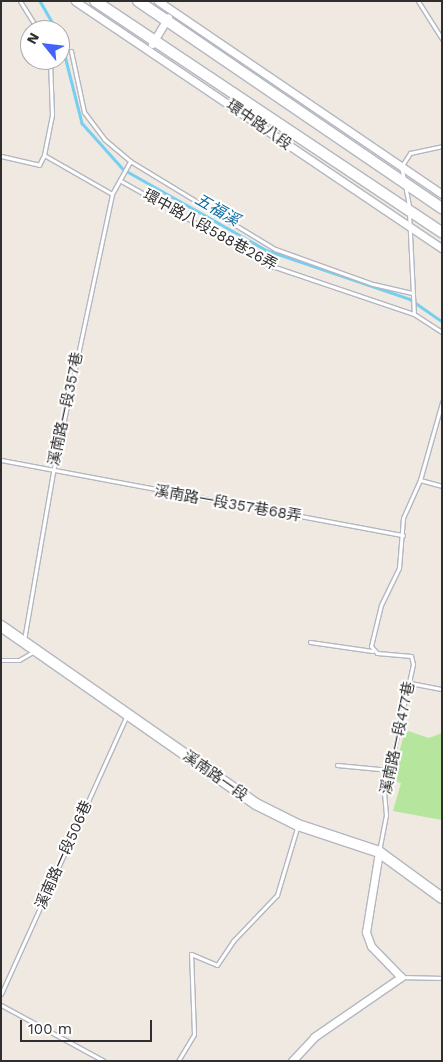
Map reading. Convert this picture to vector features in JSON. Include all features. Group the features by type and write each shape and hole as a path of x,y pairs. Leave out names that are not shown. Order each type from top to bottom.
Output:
{"street":[{"name":"環中路八段","path":"75,1 150,49 442,249"},
{"name":"環中路八段","path":"95,1 156,39 442,232"},
{"path":"138,1 169,15 442,194"},
{"path":"158,1 169,15 442,208"},
{"path":"150,49 169,15"},
{"name":"溪南路一段","path":"1,626 23,642 32,652 236,792 298,825 379,852 442,898"},
{"path":"292,1061 314,1037 401,977 371,946 366,932 379,852"}],"lane":[{"path":"20,1 32,20"},
{"path":"418,1 442,39"},
{"path":"71,51 84,112 104,139 130,162 275,249 373,284 412,294"},
{"path":"1,156 39,165 44,155 52,115 50,70"},
{"path":"414,314 409,210 401,166 410,153 442,146"},
{"path":"44,155 112,194"},
{"name":"溪南路一段357巷","path":"23,642 53,472 112,194 130,162"},
{"name":"環中路八段588巷26弄","path":"121,180 272,266 414,314 442,332"},
{"path":"310,642 372,652 381,605 399,568 407,506 420,480 442,402"},
{"name":"溪南路一段357巷68弄","path":"1,460 53,472 404,536"},
{"path":"420,480 442,486"},
{"path":"1,660 19,660 32,652"},
{"name":"溪南路一段477巷","path":"372,652 411,656 410,683 390,770 379,852"},
{"path":"410,683 442,689"},
{"name":"溪南路一段506巷","path":"1,994 127,716"},
{"path":"338,765 390,770"},
{"path":"178,1061 194,1034 191,954 217,965 233,941 277,894 298,825"},
{"path":"401,977 442,978"},
{"path":"1,1005 104,1061"}],"green space":[{"path":"405,730 429,738 442,733 442,820 393,811 401,783 392,781"}],"waterway":[{"name":"五福溪","path":"40,1 51,20"},
{"name":"五福溪","path":"69,70 82,123 123,169 266,250 410,299 442,321"}]}
